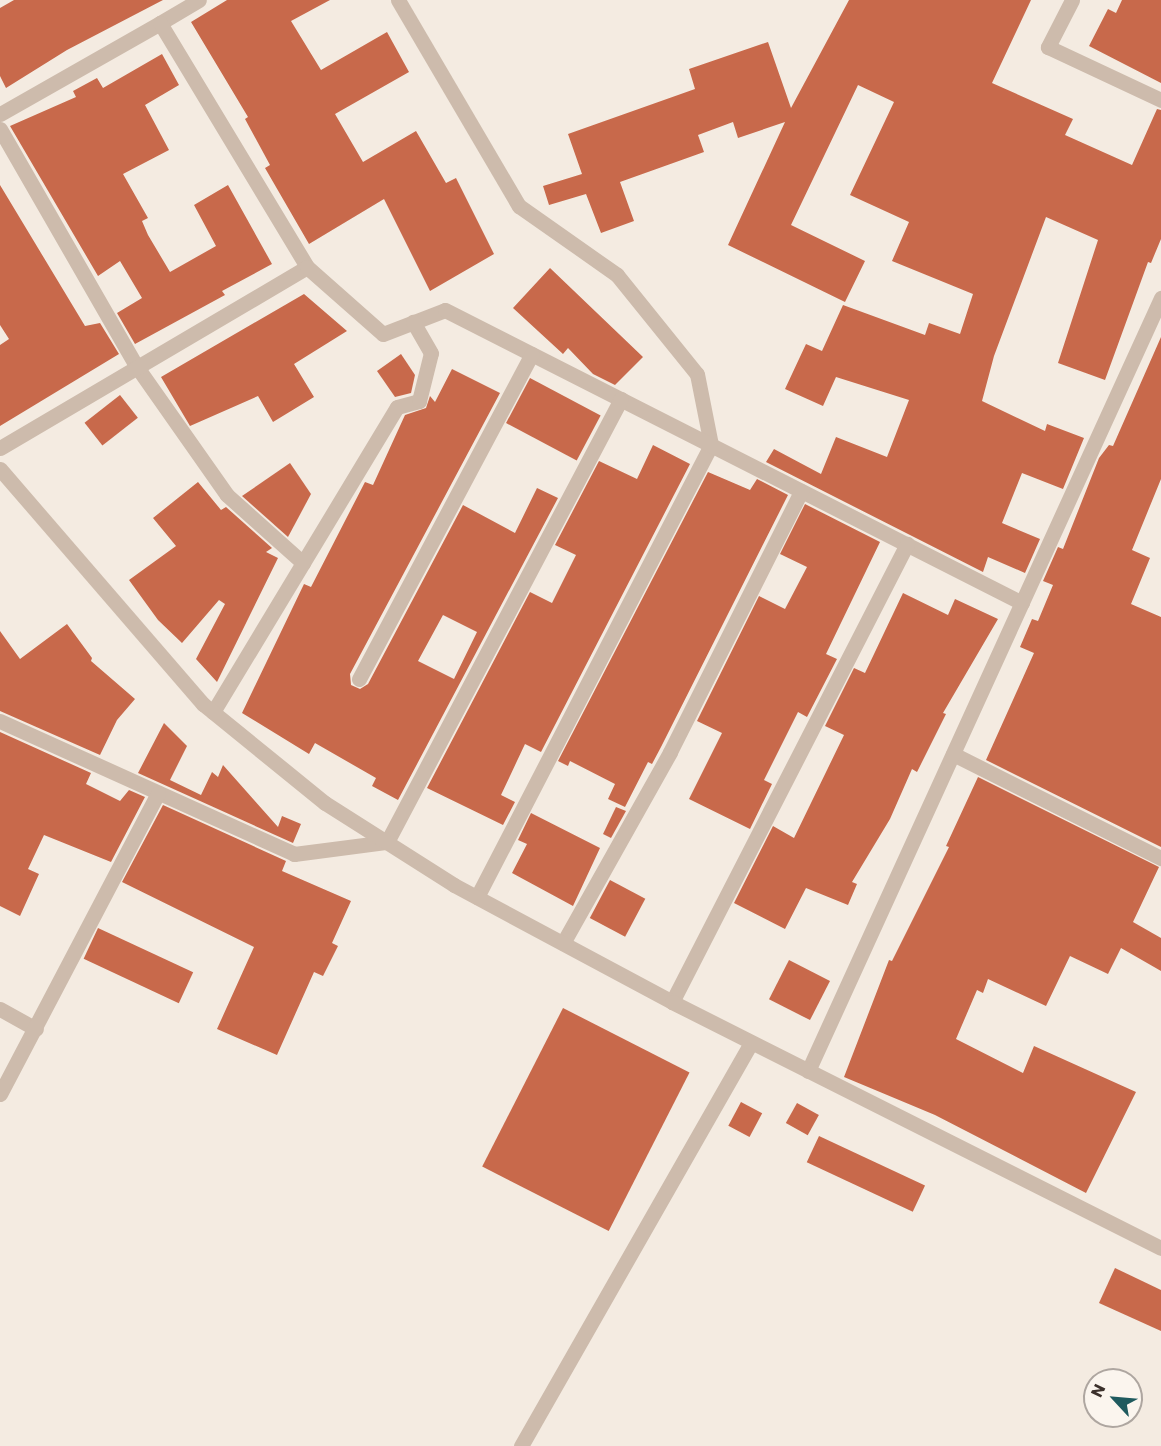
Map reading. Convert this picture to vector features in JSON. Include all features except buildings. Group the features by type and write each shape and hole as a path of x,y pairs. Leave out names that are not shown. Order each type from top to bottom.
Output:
{"street":[{"path":"0,114 160,23 182,4 199,0"},
{"path":"398,0 519,206 617,275 697,374 711,445 477,897"},
{"path":"1072,0 1048,47 1161,100"},
{"path":"160,23 307,267 383,334 445,310 1022,603"},
{"path":"0,129 137,367 227,495 303,563"},
{"path":"0,448 307,267"},
{"path":"808,1071 1161,298"},
{"path":"213,712 397,407 419,401 431,354 413,322"},
{"path":"359,680 532,354"},
{"path":"387,842 621,399"},
{"path":"0,469 213,712 325,803 477,897 672,1002 1161,1248"},
{"path":"563,943 670,752 801,491"},
{"path":"672,1002 907,544"},
{"path":"0,721 294,854 387,842"},
{"path":"953,754 1161,858"},
{"path":"0,1094 158,793"},
{"path":"0,1009 36,1029"},
{"path":"521,1446 751,1043"}]}
